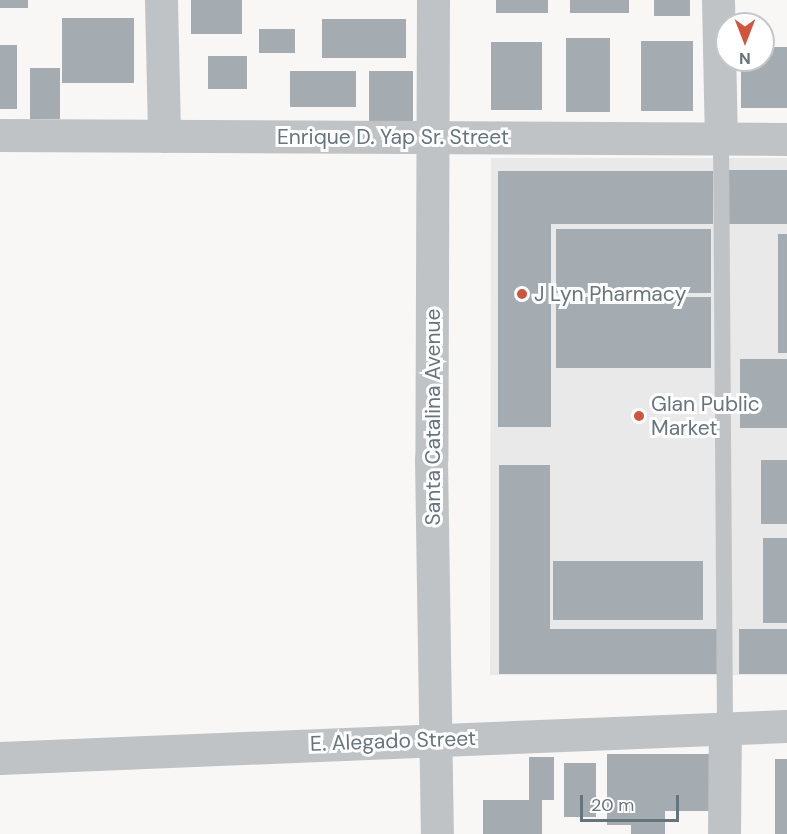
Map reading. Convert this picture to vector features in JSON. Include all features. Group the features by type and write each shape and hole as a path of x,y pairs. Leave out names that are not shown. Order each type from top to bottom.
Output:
{"street":[{"path":"161,0 164,136"},
{"name":"Santa Catalina Avenue","path":"433,0 434,137 430,459 439,739 437,834"},
{"path":"718,0 721,138"},
{"name":"Enrique D. Yap Sr. Street","path":"0,135 787,139"},
{"name":"E. Alegado Street","path":"0,758 787,726"},
{"path":"724,834 725,729"}],"lane":[{"path":"721,138 725,729"}],"shaded area":[{"name":"Glan Public Market","path":"491,158 787,158 787,675 490,675"}],"building":[{"path":"0,0 28,0 28,8 0,8"},
{"path":"191,0 242,0 242,34 191,34"},
{"path":"496,0 548,0 548,13 496,13"},
{"path":"570,0 629,0 629,13 570,13"},
{"path":"654,0 690,0 690,16 654,16"},
{"path":"62,18 134,18 134,83 62,83"},
{"path":"322,19 406,19 406,58 322,58"},
{"path":"259,29 295,29 295,53 259,53"},
{"path":"566,38 610,38 610,112 566,112"},
{"path":"641,41 693,41 693,111 641,111"},
{"path":"491,42 542,42 542,110 491,110"},
{"path":"0,45 17,45 17,109 0,109"},
{"path":"775,47 787,47 787,108 741,108 741,72 775,72"},
{"path":"208,56 247,56 247,89 208,89"},
{"path":"30,68 60,68 60,119 30,119"},
{"path":"290,71 356,71 356,107 290,107"},
{"path":"369,71 413,71 413,124 369,124"},
{"path":"727,170 787,170 787,224 727,224"},
{"path":"498,171 713,171 713,224 551,224 551,427 498,427"},
{"path":"556,229 711,229 711,293 556,293"},
{"path":"778,234 787,234 787,353 778,353"},
{"path":"556,297 711,297 711,368 556,368"},
{"path":"740,359 787,359 787,428 740,428"},
{"path":"761,460 787,460 787,524 761,524"},
{"path":"499,465 550,465 550,629 719,629 719,674 499,674"},
{"path":"763,538 787,538 787,623 763,623"},
{"path":"553,561 703,561 703,620 553,620"},
{"path":"739,629 787,629 787,674 739,674"},
{"path":"607,754 710,754 710,811 665,811 665,834 631,834 631,825 607,825"},
{"path":"529,757 554,757 554,800 542,800 542,834 483,834 483,800 529,800"},
{"path":"775,759 787,759 787,834 775,834"},
{"path":"564,763 596,763 596,817 564,817"}],"place":[{"name":"J Lyn Pharmacy","path":"522,294"},
{"name":"Glan Public Market","path":"639,416"}]}
